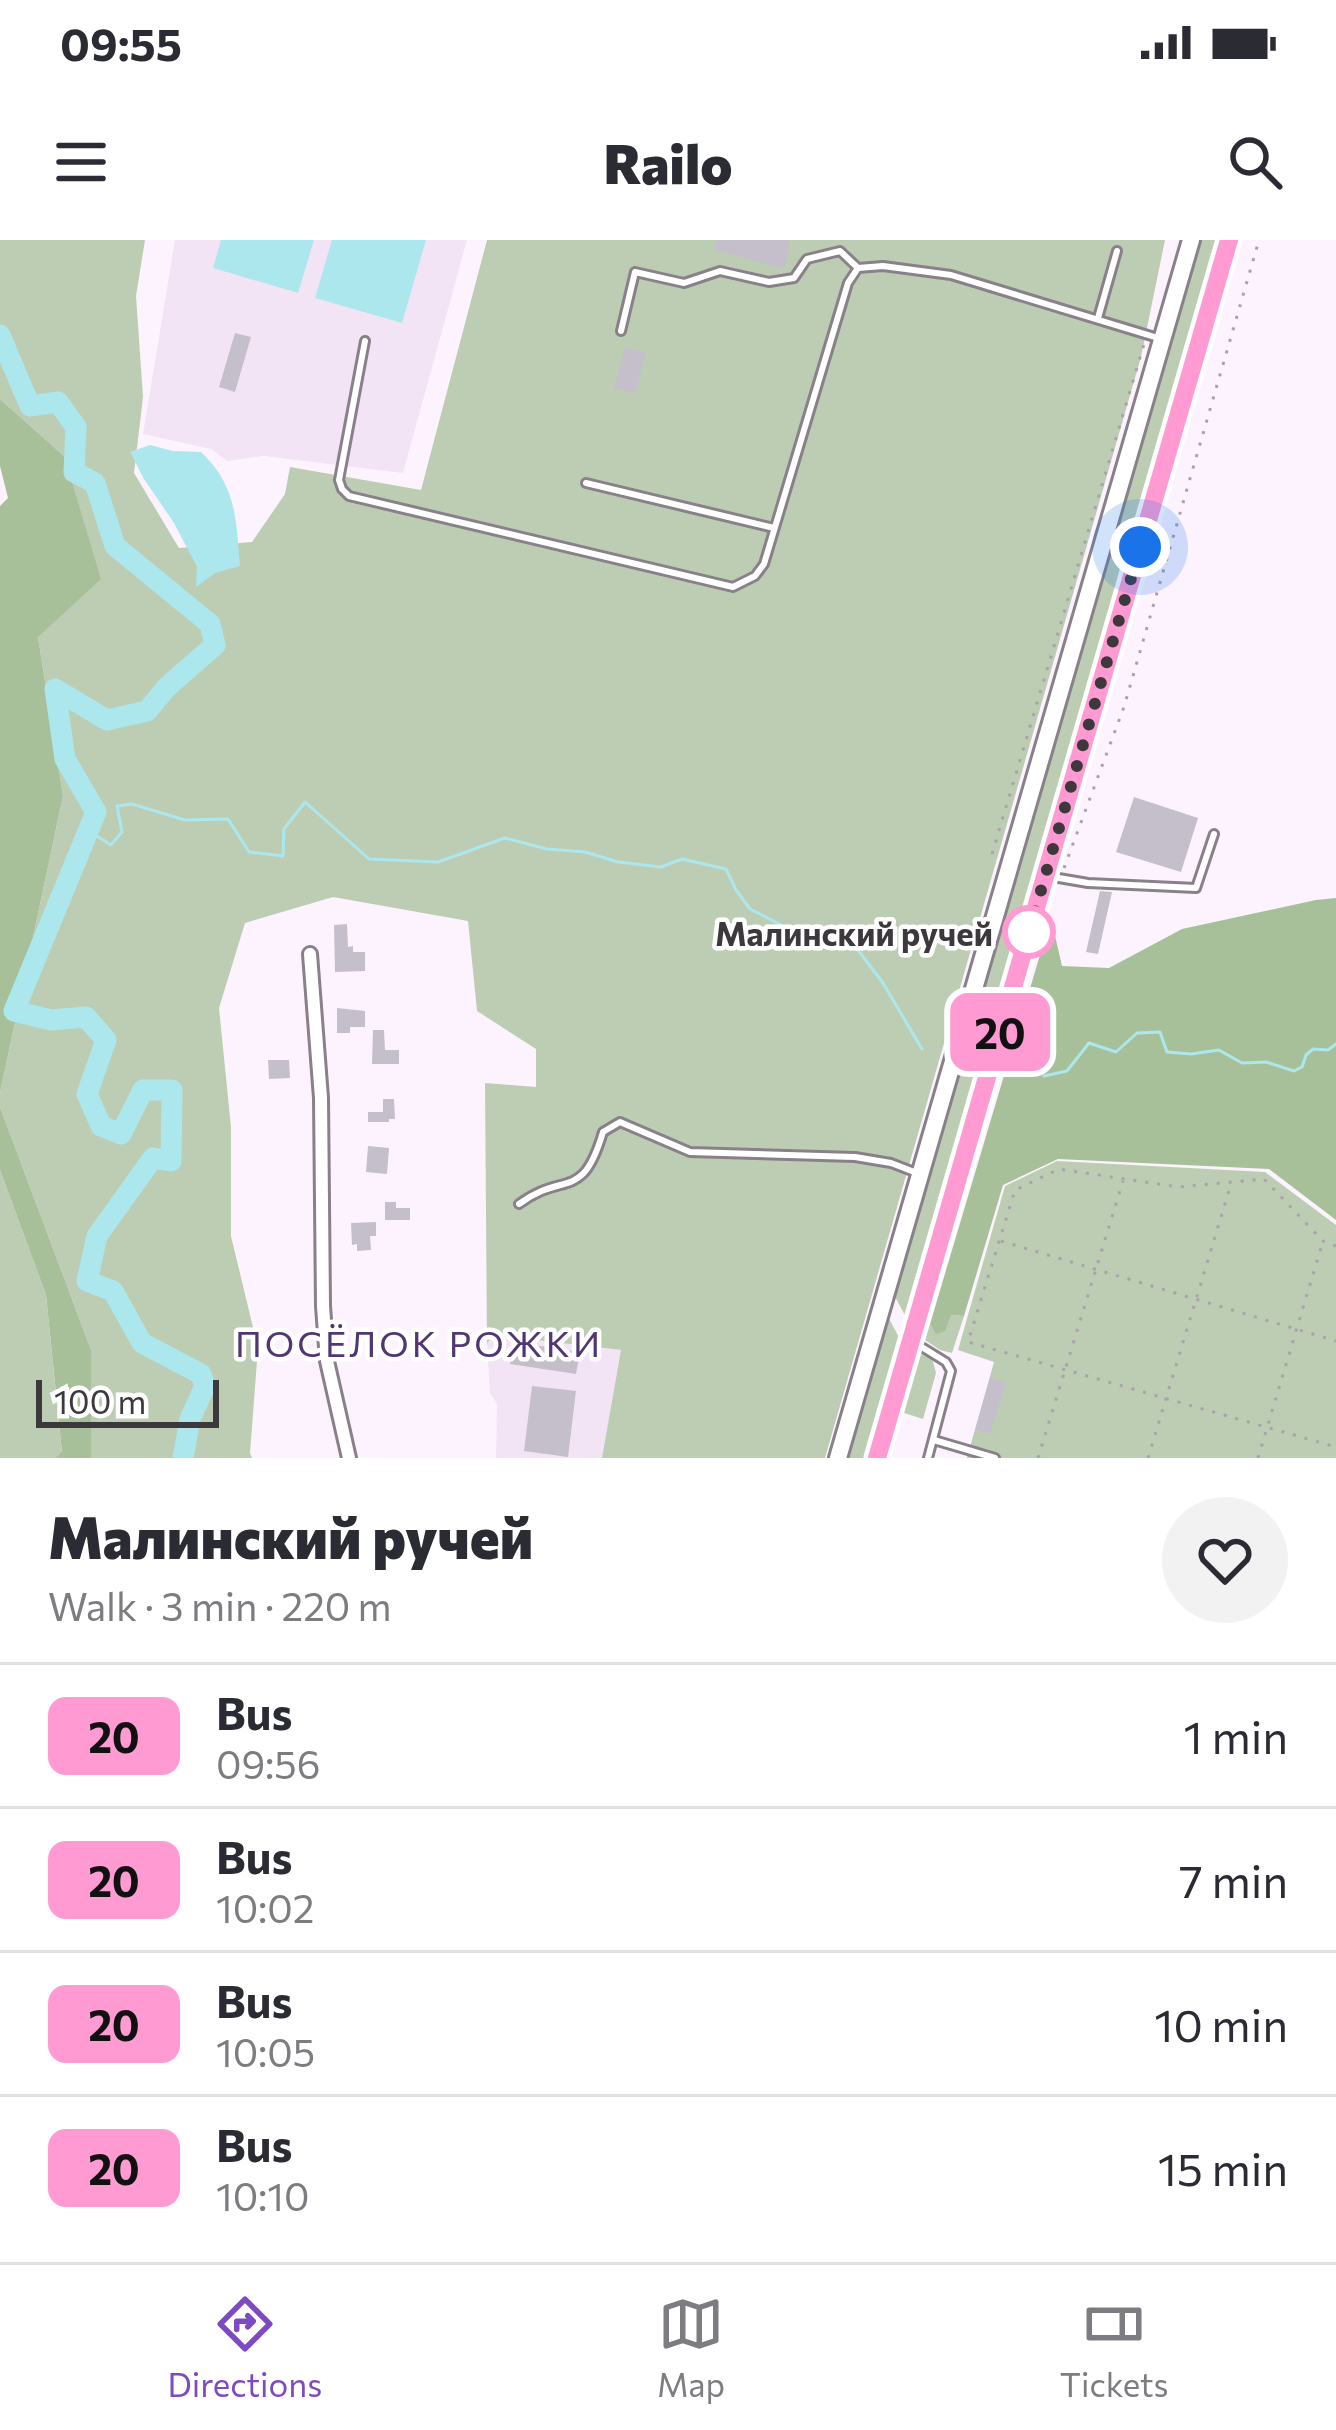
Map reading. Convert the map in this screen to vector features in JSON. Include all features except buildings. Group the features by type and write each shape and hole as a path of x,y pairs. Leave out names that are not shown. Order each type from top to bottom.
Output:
{"street":[{"path":"838,1458 1076,638 1154,337 1191,240"},
{"path":"877,1458 1229,240"},
{"path":"1021,826 1040,837 1057,834"},
{"path":"310,954 321,1098 327,1361 349,1458"}],"lane":[{"path":"621,331 634,272 683,283 720,272 770,282 794,278 807,260 840,251 858,268 883,266 952,275 1154,337"},
{"path":"1098,318 1117,251"},
{"path":"365,341 339,480 349,496 733,587 755,576 764,564 848,283 858,268"},
{"path":"586,483 775,529"},
{"path":"1045,876 1196,888 1214,834"},
{"path":"519,1204 540,1188 570,1185 585,1174 603,1132 620,1122 690,1152 855,1157 920,1174"},
{"path":"910,1340 946,1362 951,1371 928,1458"},
{"path":"934,1440 995,1458"}],"path":[{"path":"1064,868 1124,707 1259,240"},
{"path":"992,854 1154,337"},
{"path":"1336,1246 1323,1241 1264,1179 1178,1187 1059,1169 1015,1190 968,1342 1336,1447"},
{"path":"1039,1458 1124,1179"},
{"path":"1148,1458 1232,1182"},
{"path":"999,1241 1336,1341"},
{"path":"1258,1458 1323,1241"}],"shaded area":[{"path":"175,240 467,240 403,473 264,456 227,461 211,449 143,434"},
{"path":"492,1335 622,1350 602,1458 496,1458 497,1404 490,1393 487,1344"}],"green space":[{"path":"0,240 145,240 136,296 143,397 134,473 179,548 252,542 285,494 290,467 421,490 487,240 1165,240 1141,357 825,1458 602,1458 621,1350 492,1335 487,1344 485,1083 536,1087 536,1049 477,1011 468,921 333,897 245,923 219,1008 231,1127 231,1236 258,1348 252,1458 91,1458 91,1350 0,1107 63,796 38,637 64,456 0,399"},
{"path":"1201,240 1226,240 908,1321 893,1293"},
{"path":"0,399 64,456 101,579 38,637 63,796 0,1093 0,506 8,498 0,466"},
{"path":"1336,898 1336,1220 1269,1169 1058,1159 1003,1185 964,1316 951,1315 945,1331 936,1334 930,1324 1051,918 1062,966 1109,968 1182,929"},
{"path":"0,1107 91,1350 91,1458 55,1458 62,1452 46,1295 0,1170"},
{"path":"1057,1161 1265,1172 1336,1225 1336,1458 967,1458 994,1362 958,1350 1005,1186"},
{"path":"0,1170 46,1295 62,1453 55,1458 0,1458"},
{"path":"886,1313 902,1343 869,1458 845,1458"},
{"path":"951,1315 964,1316 952,1353 925,1340 930,1324 936,1333"},
{"path":"918,1353 932,1358 936,1373 923,1419 901,1412"}],"water":[{"path":"221,240 314,240 298,293 213,268"},
{"path":"332,240 426,240 402,323 315,298"},
{"path":"150,445 201,452 213,465 232,504 240,566 215,573 196,587 197,567 130,452"}],"waterway":[{"path":"0,335 30,406 58,402 76,427 74,472 95,483 115,546 210,624 215,645 147,711 107,720 55,689 65,759 96,812 14,1011 51,1020 86,1017 106,1040 87,1094 101,1126 121,1134 143,1090 172,1090 171,1161 153,1158 97,1236 87,1281 113,1291 142,1343 201,1374 205,1386 190,1419 183,1458"},
{"name":"Малинский ручей","path":"87,834 111,845 122,832 117,806 132,804 185,820 228,819 249,852 283,856 284,829 305,802 369,859 438,862 505,838 618,862 661,867 682,859 726,869 750,909 797,933 822,929 858,950 922,1049"},
{"name":"Малинский ручей","path":"1044,1076 1067,1071 1089,1043 1116,1052 1137,1033 1160,1032 1167,1052 1219,1050 1242,1063 1266,1062 1294,1071 1313,1049 1328,1050 1336,1044"}],"bus line":[{"name":"20","path":"877,1458 1229,240"}],"place":[{"name":"Малинский ручей","path":"1029,932"}],"district":[{"name":"ПОСЁЛОК РОЖКИ","path":"419,1342"}],"route":[{"path":"1029,932 1140,547"}]}
